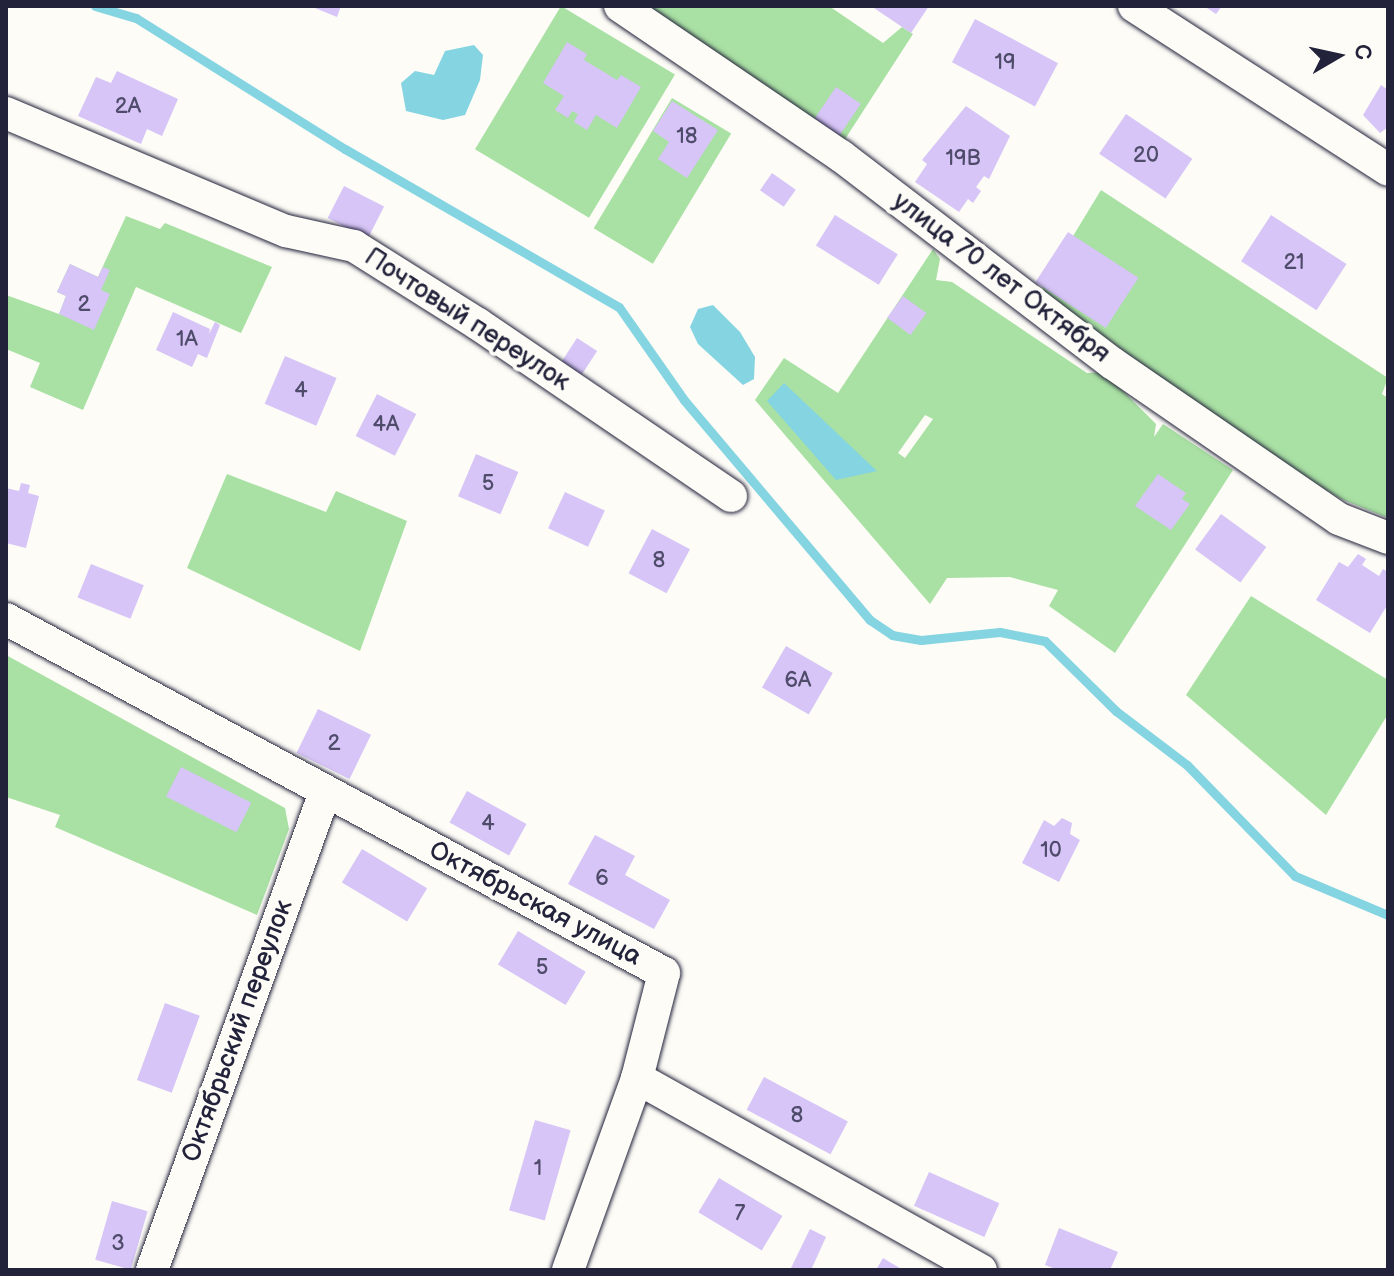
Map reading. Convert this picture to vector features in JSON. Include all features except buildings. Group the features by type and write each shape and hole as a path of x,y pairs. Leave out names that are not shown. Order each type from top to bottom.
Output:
{"street":[{"name":"улица 70 лет Октября","path":"620,6 841,156 1112,363 1339,519 1388,538"},
{"path":"1134,6 1388,170"},
{"name":"Почтовый переулок","path":"6,113 286,231 354,246 478,324 731,496"},
{"name":"Октябрьская улица","path":"6,619 664,973 637,1078"},
{"name":"Октябрьский переулок","path":"152,1270 325,792"},
{"path":"568,1270 637,1078 981,1270"}],"green space":[{"path":"561,6 675,75 589,218 475,149"},
{"path":"632,6 829,6 883,43 902,27 913,34 838,150"},
{"path":"672,98 731,134 653,264 594,228"},
{"path":"1101,190 1388,378 1382,394 1388,398 1388,518 1341,499 1229,431 1109,340 1036,297"},
{"path":"126,216 160,229 165,223 272,267 241,333 136,287 83,410 30,387 40,363 6,349 6,295 59,314 66,296 57,292 70,264 98,277"},
{"path":"933,249 940,259 936,280 952,282 1087,373 1104,372 1156,424 1154,437 1163,424 1233,470 1115,653 1049,606 1058,590 1010,577 947,578 930,604 755,400 784,358 838,393","holes":["925,415 933,419 905,458 898,453"]},
{"path":"227,474 326,512 336,491 407,521 360,651 187,568"},
{"path":"1251,596 1388,680 1388,714 1326,815 1186,695"},
{"path":"6,655 285,808 289,829 257,915 55,827 60,815 6,797"}],"water":[{"path":"474,45 483,55 480,80 465,115 443,120 406,111 401,83 415,71 434,75 445,51"},
{"path":"713,305 740,332 755,357 754,379 743,385 698,344 690,327 698,309"},
{"path":"784,383 877,471 836,480 767,401"}],"waterway":[{"path":"95,6 136,18 345,149 619,307 684,400 870,620 892,635 921,640 1000,632 1045,641 1116,711 1187,765 1295,876 1388,915"}]}
